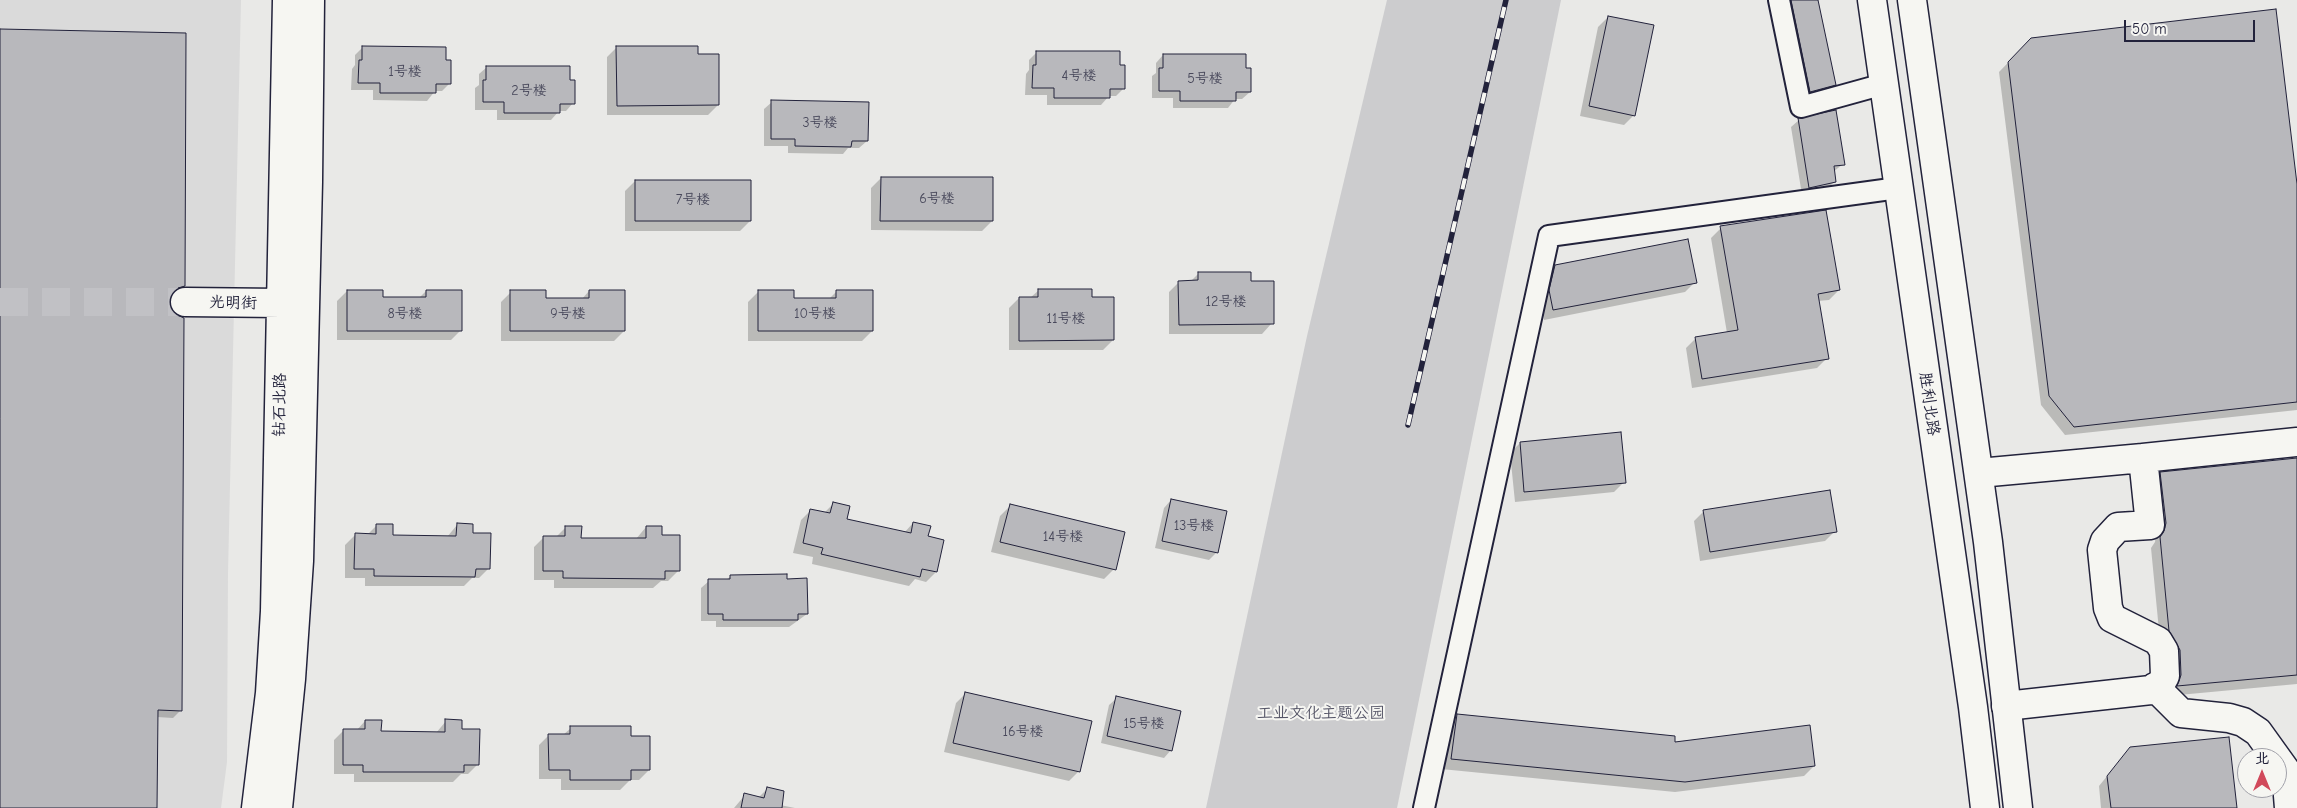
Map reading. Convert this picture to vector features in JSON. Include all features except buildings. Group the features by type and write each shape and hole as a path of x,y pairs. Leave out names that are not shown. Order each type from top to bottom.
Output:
{"main road":[{"name":"钻石北路","path":"256,808 270,693 275,612 287,0"},
{"name":"钻石北路","path":"278,808 291,679 299,561 308,182 310,0"},
{"name":"胜利北路","path":"1872,0 1973,707 1985,808"},
{"path":"1912,0 1979,473 2018,808"},
{"name":"光明街","path":"184,302 282,303"},
{"path":"1979,473 2297,442"},
{"path":"2006,706 2151,690 2160,685 2165,676 2164,651 2158,640 2112,618 2108,608 2102,550 2104,541 2118,527 2150,524 2143,458"},
{"path":"2155,687 2181,713 2229,718 2243,722 2258,732 2270,748"},
{"path":"2287,794 2289,808"}],"street":[{"path":"1779,0 1801,107 1884,84"},
{"path":"1424,808 1549,236 1898,188"}],"shaded area":[{"path":"0,0 241,0 228,573 227,762 221,808 0,808"}],"green space":[{"name":"工业文化主题公园","path":"1387,0 1561,0 1397,808 1206,808 1307,336"}],"tunnel":[{"path":"0,302 185,302"}],"railway":[{"path":"1408,425 1506,0"}]}
